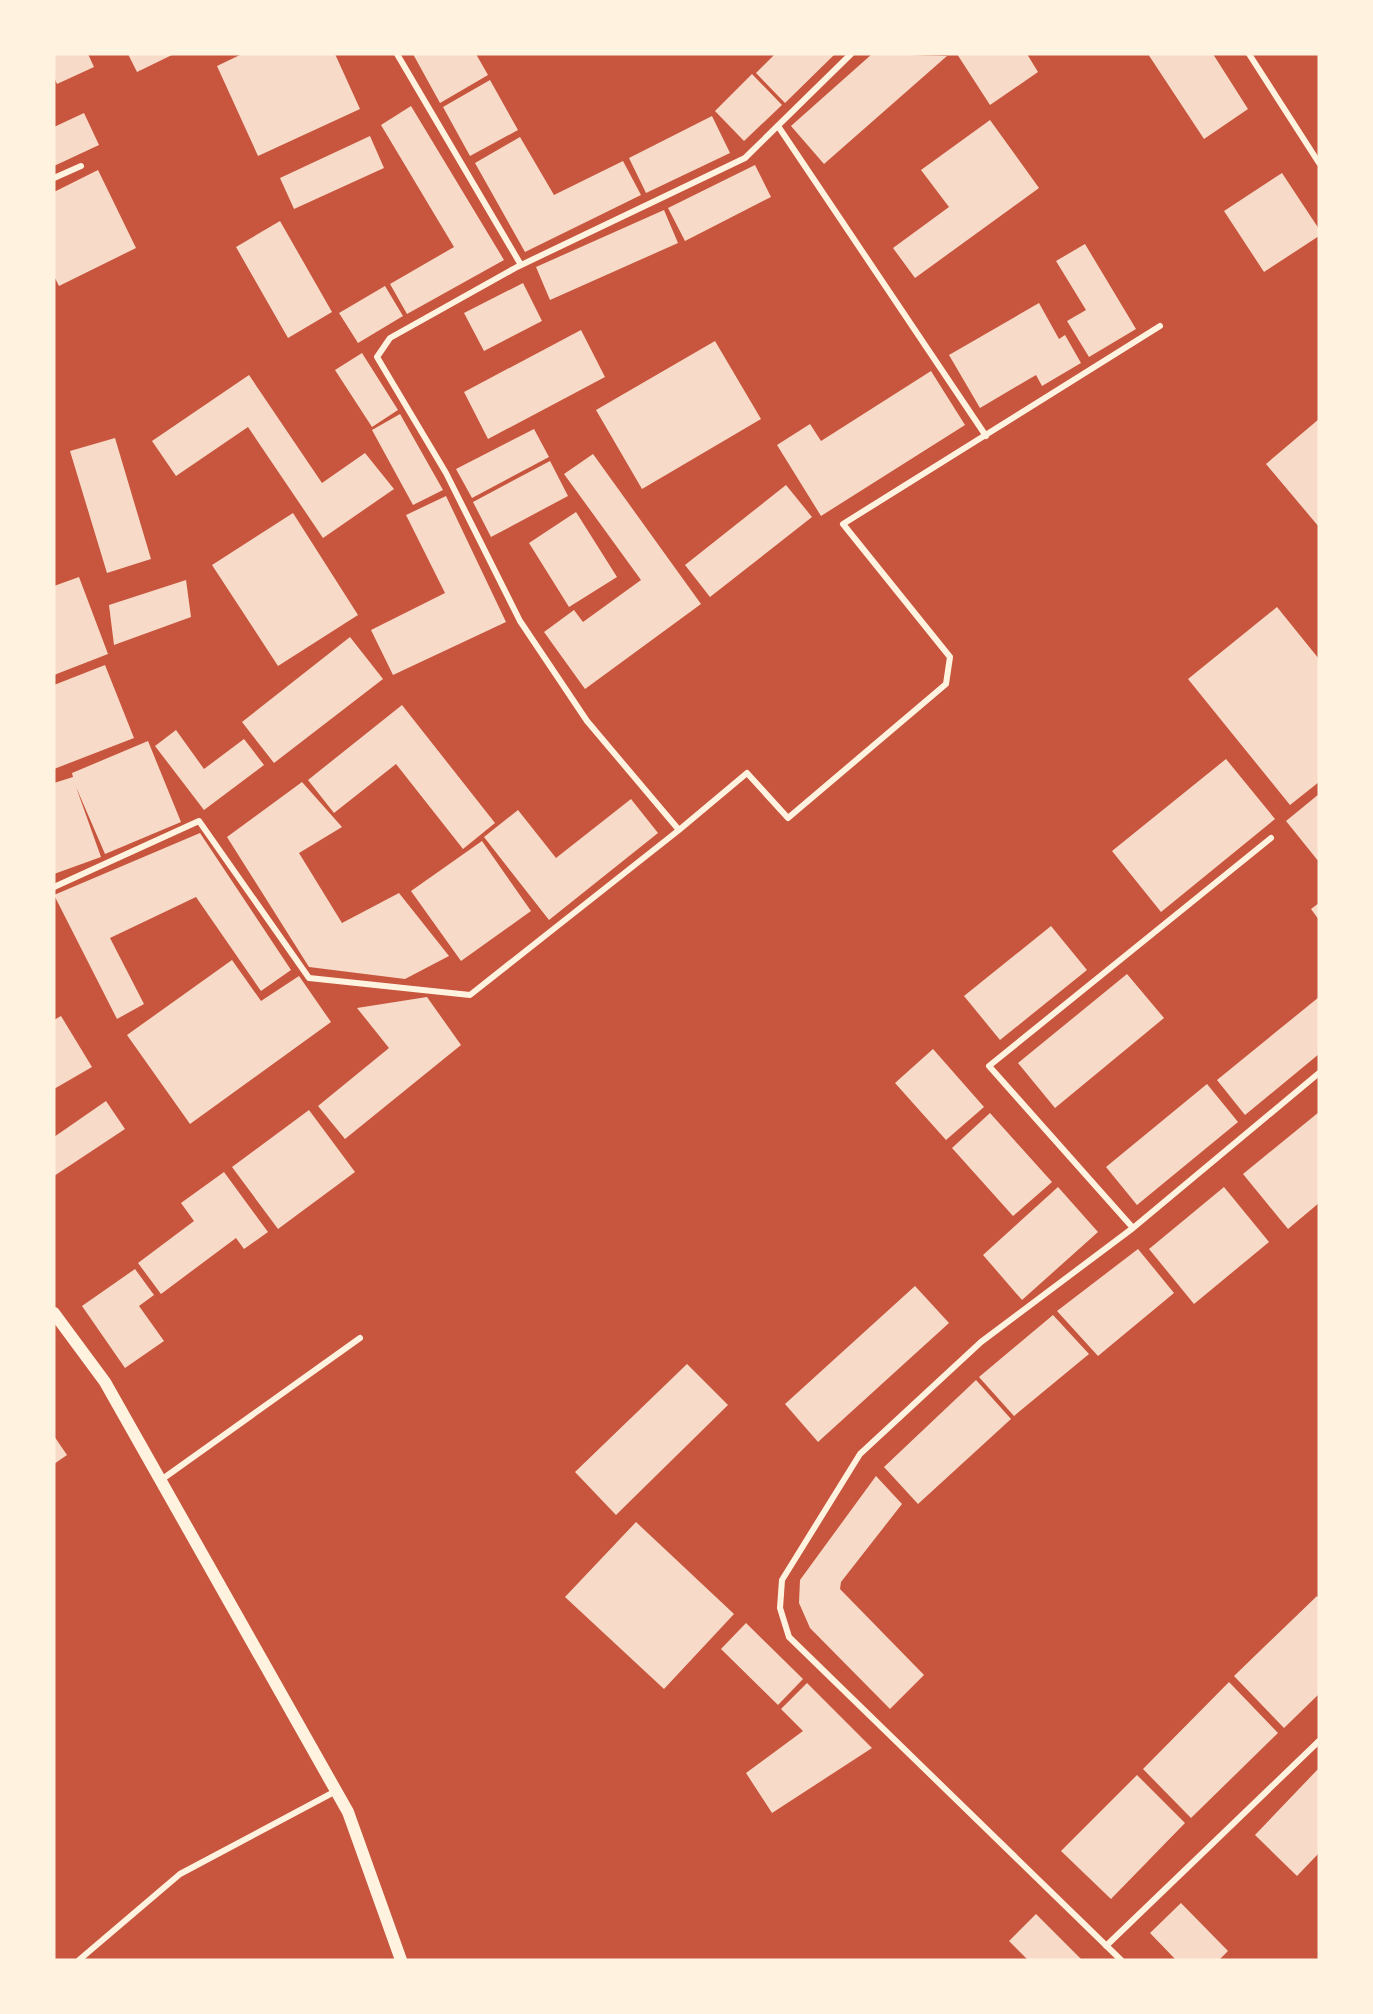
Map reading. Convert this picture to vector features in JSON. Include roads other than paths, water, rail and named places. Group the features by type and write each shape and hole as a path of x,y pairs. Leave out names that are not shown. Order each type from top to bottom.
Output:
{"main road":[{"path":"54,1313 105,1382 348,1812 401,1960"}],"street":[{"path":"397,54 521,265"},
{"path":"680,830 587,721 520,621 446,473 376,357 390,338 521,265 745,158 851,54"},
{"path":"1249,54 1319,163"},
{"path":"778,126 986,436"},
{"path":"54,178 81,166"},
{"path":"54,887 199,821 309,978 470,995 680,830 747,773 788,818 946,684 950,657 843,524 1160,326"},
{"path":"1133,1228 989,1066 1271,838"},
{"path":"1120,1960 789,1637 780,1608 782,1580 860,1454 981,1342 1133,1228 1319,1073"},
{"path":"160,1481 360,1338"},
{"path":"1106,1946 1319,1741"},
{"path":"79,1960 180,1874 336,1791"}]}
